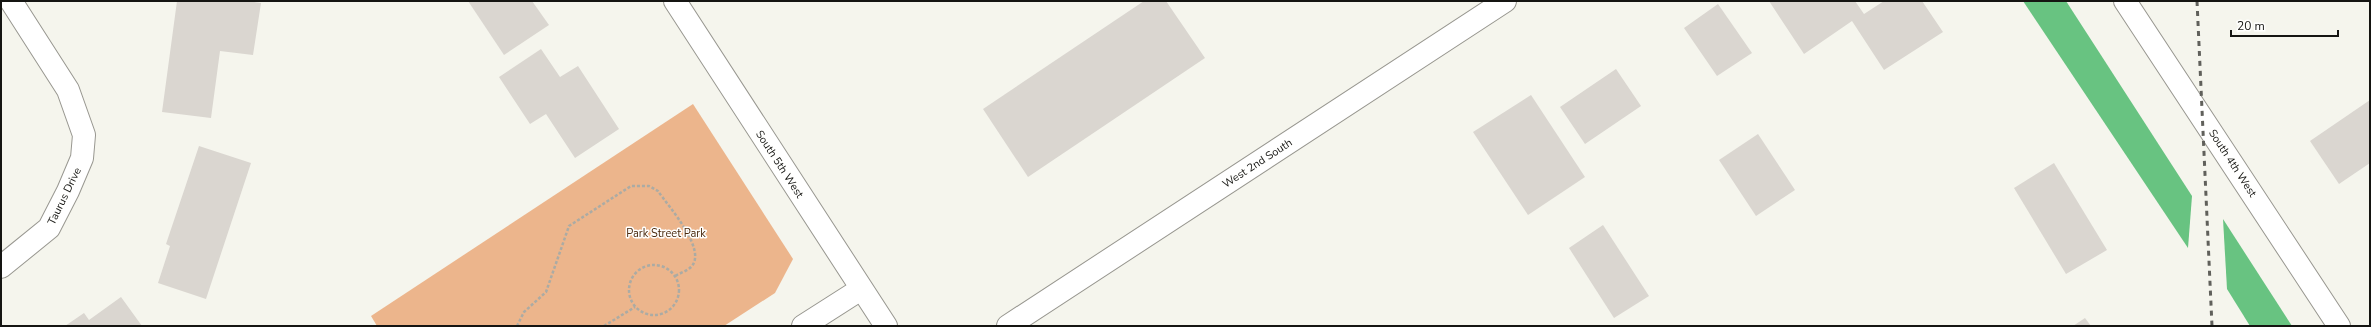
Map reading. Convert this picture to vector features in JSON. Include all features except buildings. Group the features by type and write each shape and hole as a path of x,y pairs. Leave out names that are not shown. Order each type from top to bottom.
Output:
{"street":[{"name":"Taurus Drive","path":"1,267 49,228 68,191 82,158 84,135 68,90 11,1"},
{"name":"South 5th West","path":"675,1 886,326"},
{"name":"West 2nd South","path":"1008,326 1505,1"},
{"name":"South 4th West","path":"2125,1 2339,326"},
{"path":"803,326 861,289"}],"path":[{"path":"517,326 524,312 546,292 569,226 631,186 649,186 658,191 694,243 696,254 692,266 675,276"},
{"path":"654,266 662,267 675,276 679,292 672,308 658,315 649,315 635,306 631,299 630,284 639,270 654,266"},
{"path":"604,326 609,325 635,306"}],"green space":[{"name":"Park Street Park","path":"693,104 793,259 775,293 724,326 377,326 371,316"}],"shaded area":[{"path":"2023,1 2066,1 2192,196 2188,248"},
{"path":"2223,219 2292,326 2250,326 2227,289"}],"railway":[{"path":"2197,1 2212,326"}]}
